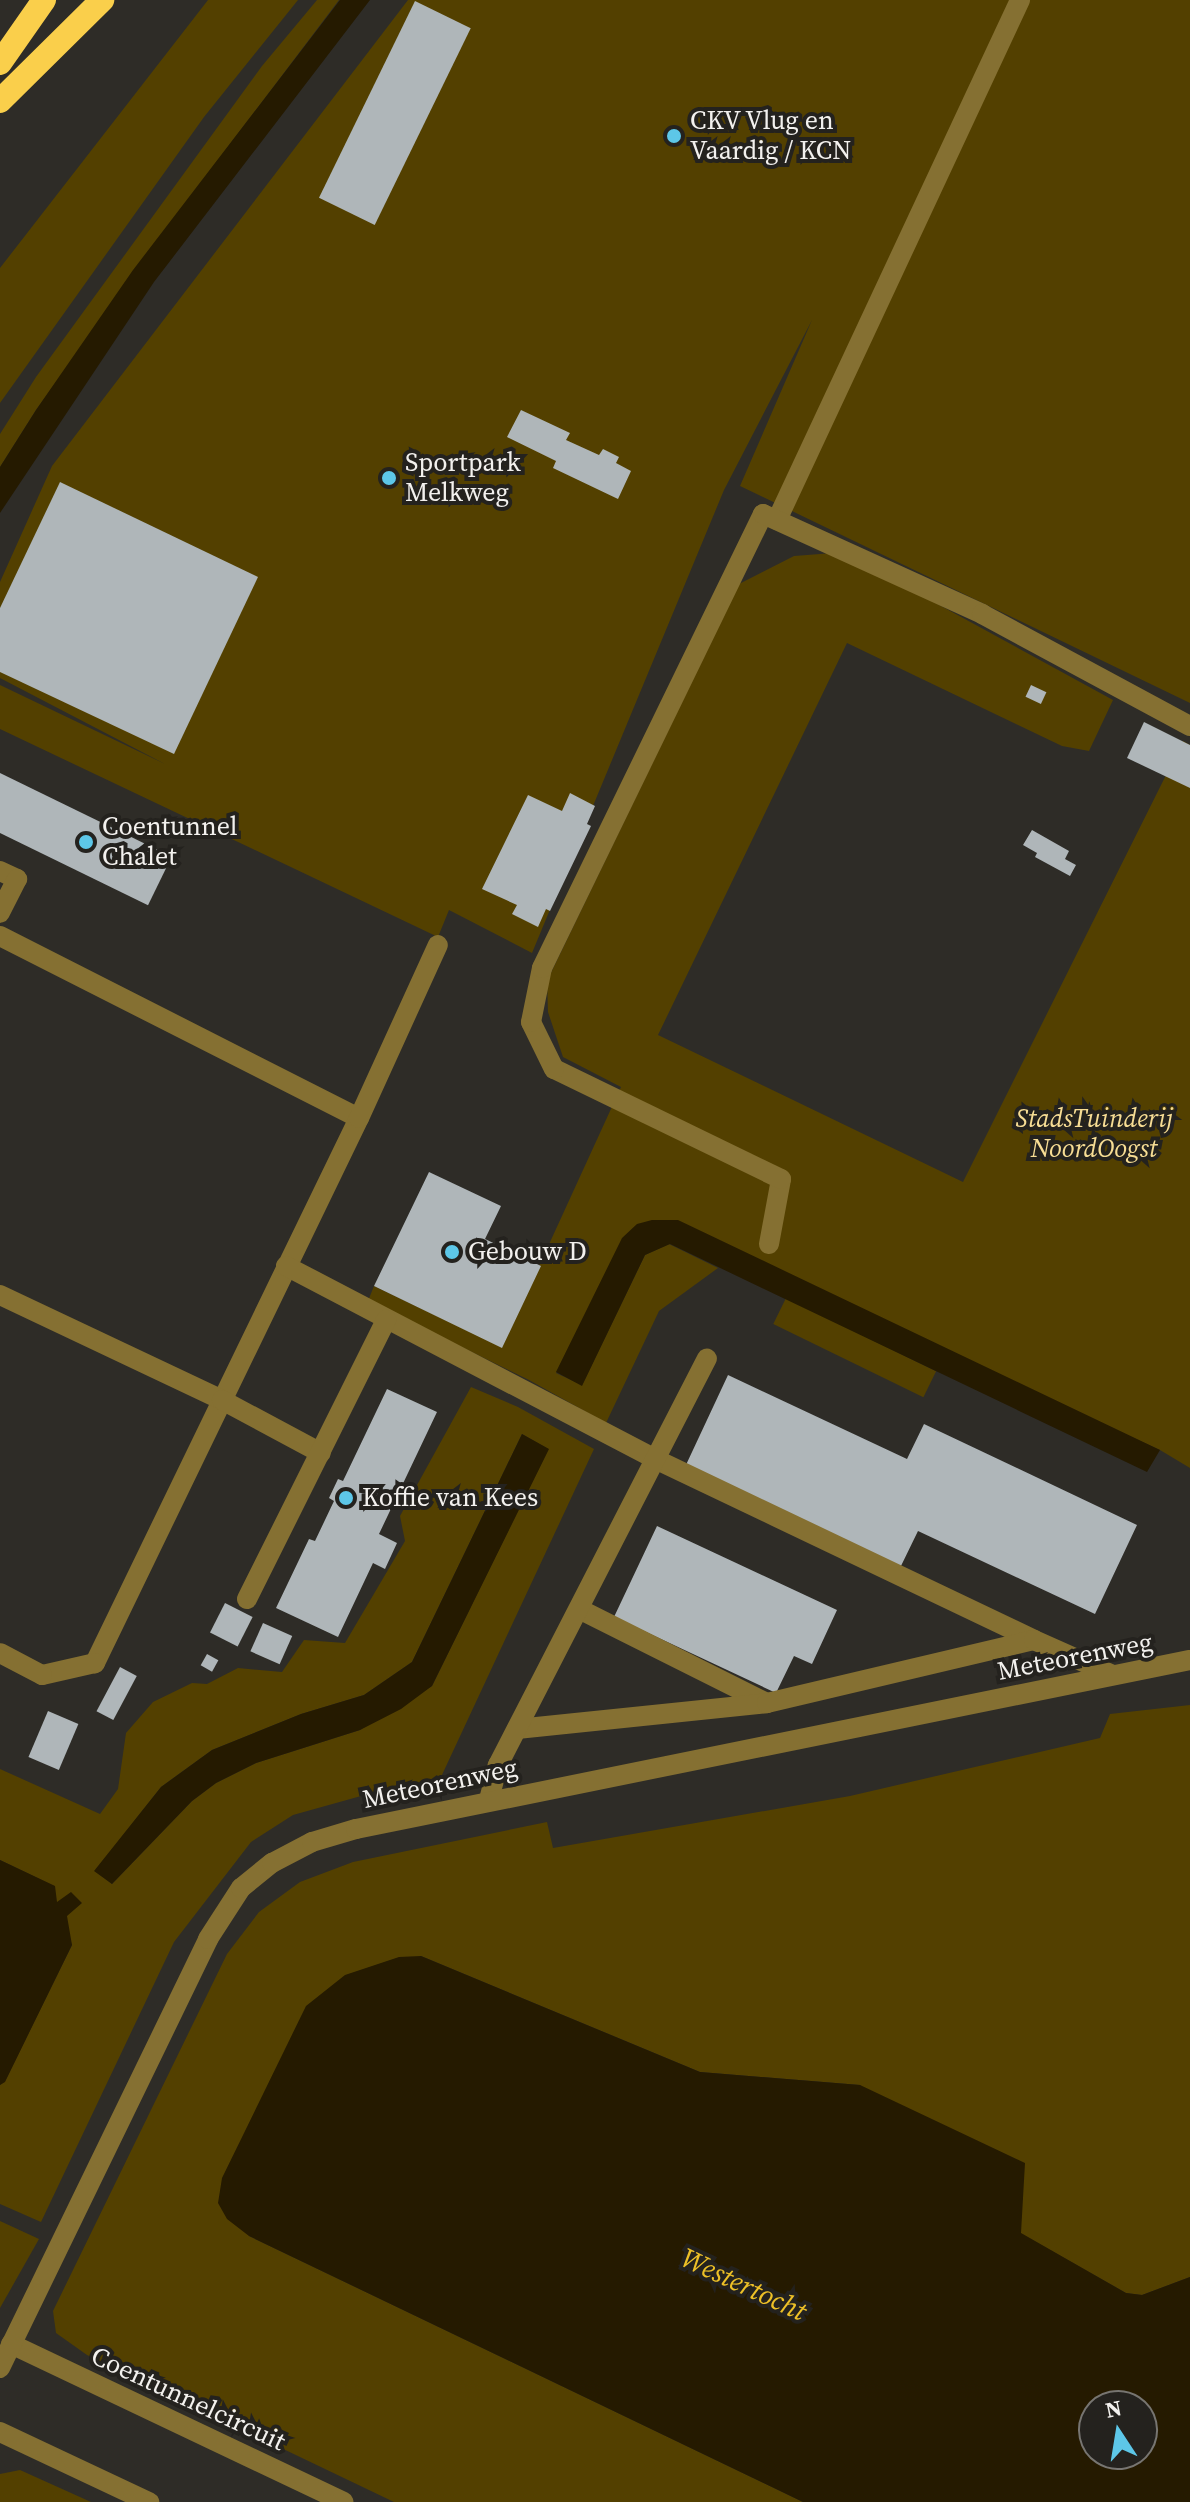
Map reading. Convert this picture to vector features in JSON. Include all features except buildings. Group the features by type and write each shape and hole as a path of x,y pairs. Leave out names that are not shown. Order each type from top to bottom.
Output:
{"highway":[{"path":"0,63 44,0"},
{"path":"0,101 102,0"}],"street":[{"path":"777,520 1020,0"},
{"path":"769,1244 781,1179 554,1069 531,1022 542,968 763,514 982,614 1190,726"},
{"path":"0,871 17,879 0,913"},
{"path":"0,936 359,1118"},
{"path":"0,1653 42,1675 95,1663 359,1118 438,945"},
{"path":"286,1266 655,1459 1113,1675"},
{"path":"0,1295 222,1400 321,1453"},
{"path":"247,1599 386,1320"},
{"path":"489,1800 498,1765 707,1359"},
{"path":"579,1609 767,1703"},
{"path":"517,1729 767,1703 1034,1640"},
{"name":"Meteorenweg","path":"0,2368 208,1939 241,1888 272,1863 312,1842 356,1829 1190,1660"},
{"name":"Coentunnelcircuit","path":"11,2344 343,2502"},
{"path":"0,2432 149,2502"}],"green space":[{"path":"208,0 298,0 204,117 0,403 0,268"},
{"path":"317,0 339,0 184,205 36,410 0,467 0,434 36,377 262,66"},
{"name":"Sportpark Melkweg","path":"408,0 1190,0 1190,703 740,486 812,320 724,490 532,953 449,910 438,937 0,729 0,685 165,764 0,678 0,582 52,466"},
{"name":"StadsTuinderij NoordOogst","path":"833,553 855,559 1113,700 1089,751 1062,746 847,643 658,1035 963,1182 1183,741 1190,745 1190,1468 1160,1450 652,1220 556,1373 582,1385 645,1255 669,1244 718,1268 659,1311 606,1423 529,1380 368,1301 374,1286 502,1347 621,1087 563,1057 548,1012 547,981 739,584 794,556"},
{"path":"786,1298 936,1371 923,1397 773,1324"},
{"path":"471,1387 518,1407 594,1449 441,1777 418,1789 379,1791 293,1815 251,1842 174,1942 41,2222 0,2204 0,2085 5,2081 72,1945 56,1903 54,1886 0,1860 0,1769 100,1814 118,1789 126,1733 153,1702 192,1683 207,1684 238,1668 282,1672 304,1640 345,1643 405,1541 400,1516","holes":["522,1434 548,1449 432,1686 360,1730 256,1763 216,1783 192,1801 112,1884 95,1871 161,1787 212,1750 301,1714 364,1695 412,1662"]},
{"path":"1190,1705 1190,2277 1142,2295 1126,2293 1020,2233 860,2085 700,2072 421,1956 249,2236 803,2502 394,2502 87,2355 56,2333 53,2311 227,1954 259,1912 300,1882 353,1862 547,1822 553,1848 850,1796 1100,1738 1110,1714"},
{"path":"0,2221 39,2239 0,2308"},
{"path":"20,2470 91,2502 0,2502 0,2474"}],"water":[{"path":"340,0 370,0 154,282 0,513 0,467 36,410 133,270"},
{"path":"652,1220 678,1220 1160,1450 1147,1472 670,1244 645,1255 582,1386 556,1372 622,1238 637,1224"},
{"path":"522,1434 549,1449 432,1686 401,1709 360,1730 256,1763 216,1783 192,1801 112,1884 94,1871 161,1787 212,1750 301,1714 364,1695 412,1662"},
{"path":"0,1860 55,1886 57,1902 71,1892 82,1903 67,1916 72,1945 5,2082 0,2085"},
{"name":"Westertocht","path":"421,1956 700,2072 860,2085 1025,2163 1021,2233 1126,2293 1142,2295 1190,2277 1190,2502 803,2502 249,2236 227,2219 218,2203 222,2178 306,2006 345,1975 399,1957"}],"place":[{"name":"CKV Vlug en Vaardig / KCN","path":"674,136"},
{"name":"Sportpark Melkweg","path":"389,478"},
{"name":"Coentunnel Chalet","path":"86,842"},
{"name":"Gebouw D","path":"452,1252"},
{"name":"Koffie van Kees","path":"346,1498"}]}
